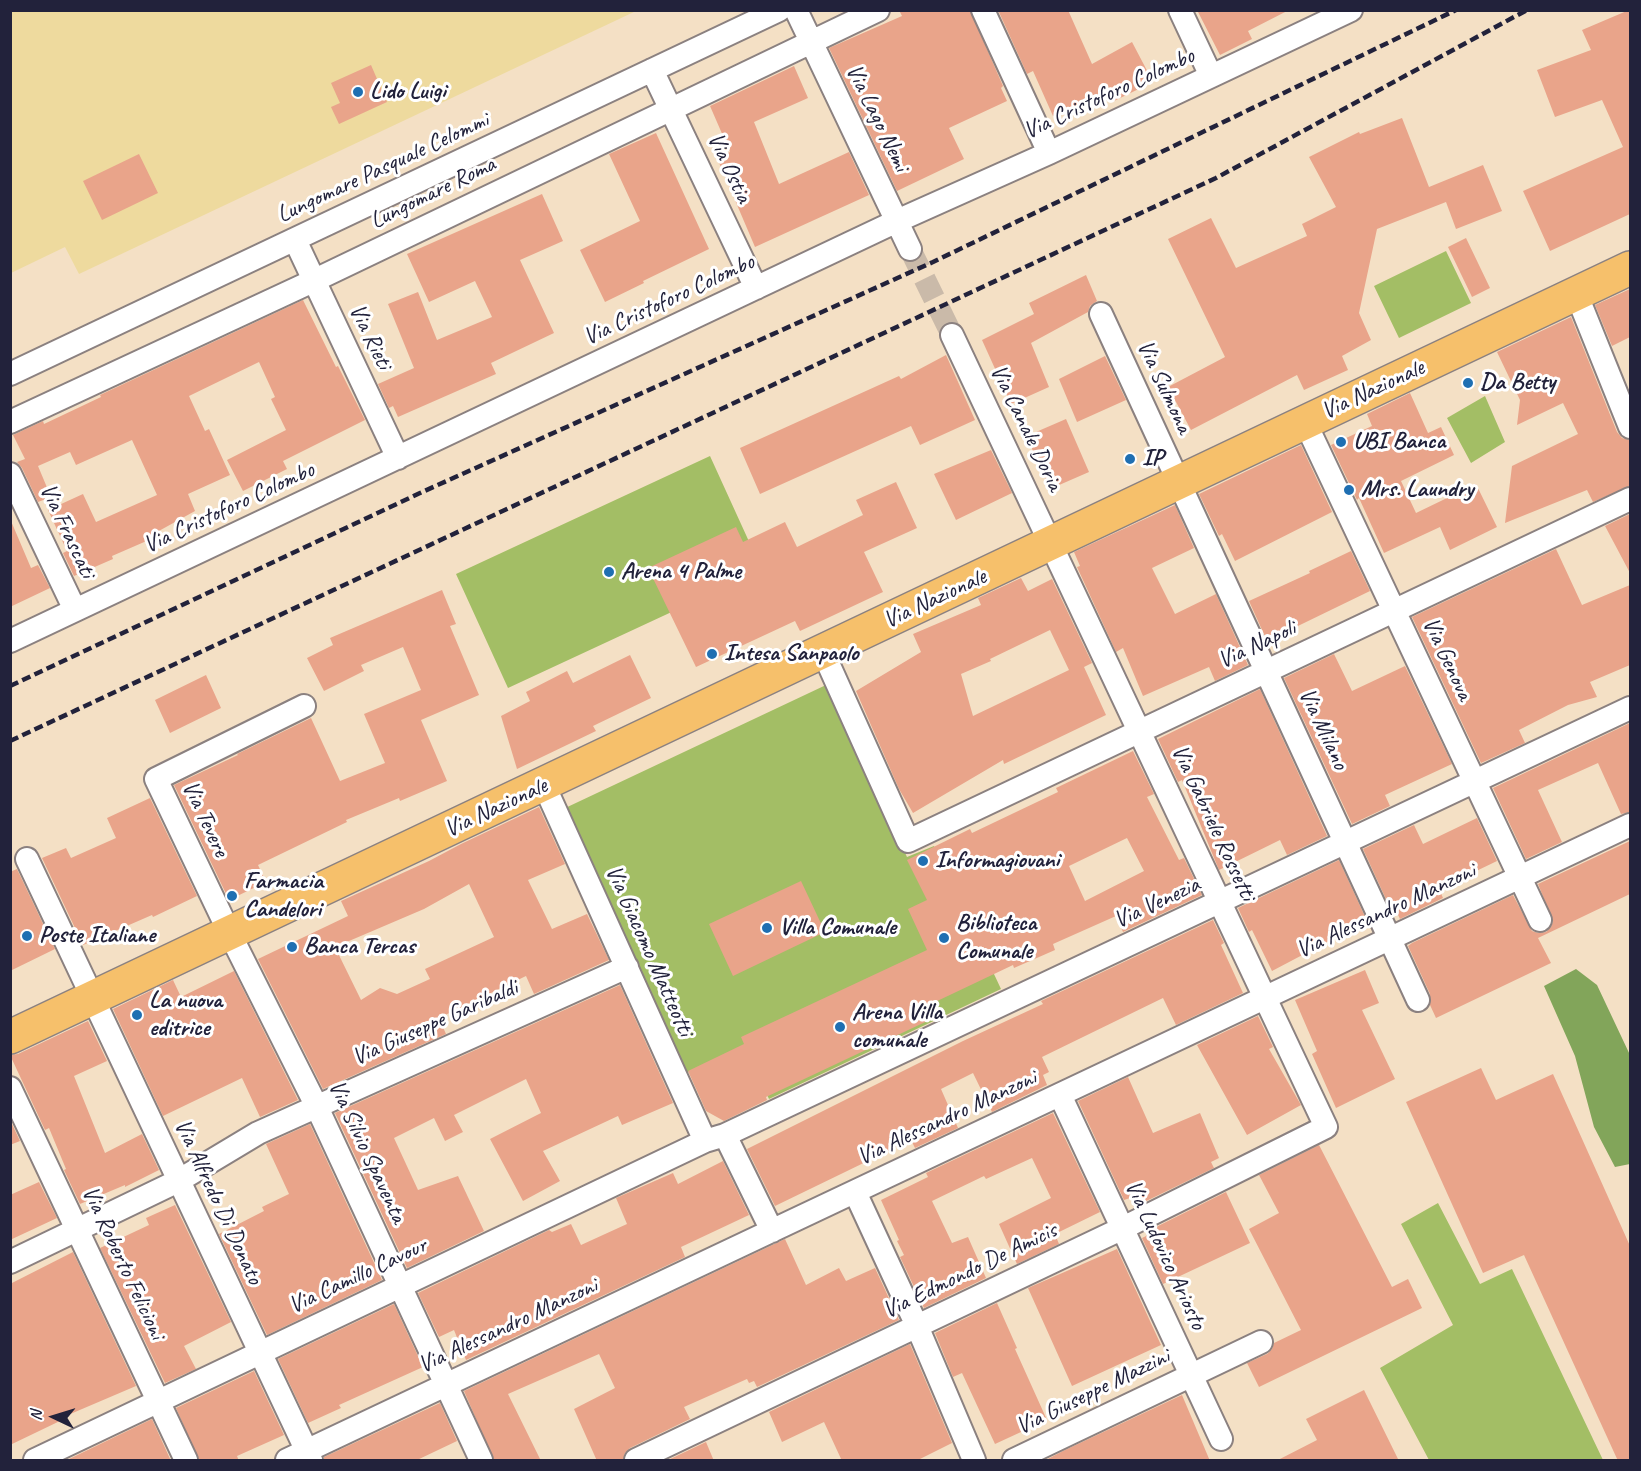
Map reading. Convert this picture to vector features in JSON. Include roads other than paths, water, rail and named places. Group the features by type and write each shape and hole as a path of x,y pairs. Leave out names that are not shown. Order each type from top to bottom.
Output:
{"main road":[{"name":"Via Nazionale","path":"10,1037 1630,268"}],"street":[{"name":"Lungomare Pasquale Celommi","path":"10,374 779,10"},
{"name":"Via Lago Nemi","path":"795,10 910,249"},
{"name":"Lungomare Roma","path":"10,422 313,281 878,10"},
{"path":"983,10 1049,153"},
{"path":"1180,10 1211,76"},
{"name":"Via Cristoforo Colombo","path":"10,641 1351,10"},
{"name":"Via Ostia","path":"652,70 756,288"},
{"name":"Via Rieti","path":"295,240 398,458"},
{"path":"1576,293 1630,427"},
{"name":"Via Sulmona","path":"1101,314 1178,482"},
{"name":"Via Canale Doria","path":"952,335 1051,543"},
{"name":"Via Genova","path":"1305,422 1540,920"},
{"name":"Via Frascati","path":"10,474 75,610"},
{"name":"Via Milano","path":"1178,482 1418,1000"},
{"name":"Via Napoli","path":"823,652 908,841 1630,499"},
{"name":"Via Gabriele Rossetti","path":"1051,543 1326,1126"},
{"name":"Via Tevere","path":"230,934 156,779 304,706"},
{"name":"Via Venezia","path":"715,1138 1221,903 1630,708"},
{"name":"Via Giacomo Matteotti","path":"544,785 627,967 715,1138 772,1231"},
{"name":"Via Alessandro Manzoni","path":"302,1457 446,1385 1630,825"},
{"name":"Via Alfredo Di Donato","path":"27,859 260,1353 302,1457"},
{"name":"Via Silvio Spaventa","path":"230,934 316,1105 481,1461"},
{"name":"Via Giuseppe Garibaldi","path":"10,1262 178,1181 258,1133 316,1105 627,967"},
{"name":"Via Roberto Felicioni","path":"10,1088 186,1461"},
{"name":"Via Ludovico Ariosto","path":"1060,1095 1221,1439"},
{"name":"Via Edmondo De Amicis","path":"636,1461 1123,1227 1326,1126"},
{"name":"Via Camillo Cavour","path":"34,1461 715,1138"},
{"path":"855,1192 917,1326 974,1461"},
{"name":"Via Giuseppe Mazzini","path":"1014,1461 1261,1342"}],"tunnel":[{"path":"910,249 952,335"}],"railway":[{"path":"10,686 420,493 933,262 1456,10"},
{"path":"10,741 1216,178 1527,10"}],"place":[{"name":"Lido Luigi","path":"358,92"},
{"name":"Da Betty","path":"1468,383"},
{"name":"UBI Banca","path":"1341,442"},
{"name":"IP","path":"1130,459"},
{"name":"Mrs. Laundry","path":"1349,490"},
{"name":"Arena 4 Palme","path":"609,572"},
{"name":"Intesa Sanpaolo","path":"712,654"},
{"name":"Informagiovani","path":"923,861"},
{"name":"Farmacia Candelori","path":"232,896"},
{"name":"Villa Comunale","path":"767,928"},
{"name":"Poste Italiane","path":"27,936"},
{"name":"Biblioteca Comunale","path":"944,938"},
{"name":"Banca Tercas","path":"292,947"},
{"name":"La nuova editrice","path":"137,1015"},
{"name":"Arena Villa comunale","path":"840,1027"}]}
